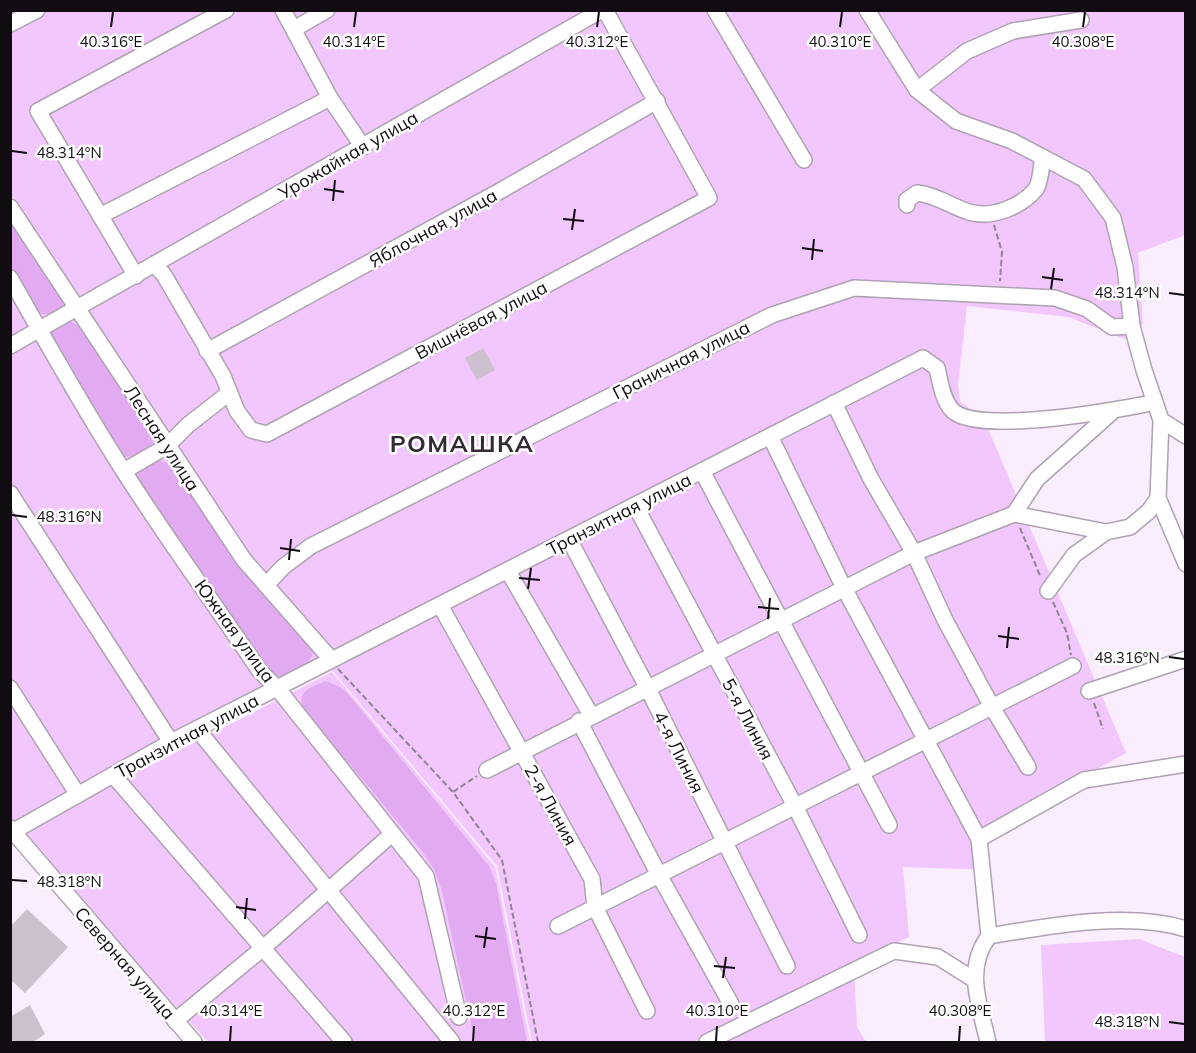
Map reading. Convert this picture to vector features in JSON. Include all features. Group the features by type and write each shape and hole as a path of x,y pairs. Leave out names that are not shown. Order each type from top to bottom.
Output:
{"street":[{"path":"10,24 37,10"},
{"path":"136,276 38,111 226,10"},
{"path":"283,10 330,98 363,147"},
{"path":"294,29 327,10"},
{"path":"379,137 380,130 596,10"},
{"path":"604,10 657,101"},
{"name":"Урожайная улица","path":"10,346 604,10"},
{"path":"715,10 806,158 721,10"},
{"path":"867,10 917,90 956,121 1012,141 1084,179 1113,218 1125,267 1132,326 1161,420 1158,498 1185,564"},
{"path":"917,90 967,51 1013,31 1081,20"},
{"path":"100,216 330,98"},
{"name":"Вишнёвая улица","path":"229,393 251,430 267,434 709,198 657,101"},
{"name":"Яблочная улица","path":"207,351 500,191 657,101"},
{"path":"908,205 908,200 917,192 934,195 968,212 990,214 1018,203 1036,188 1042,157"},
{"name":"Лесная улица","path":"10,207 166,446 244,560 331,658"},
{"path":"124,471 166,446 188,425 229,393 223,376 164,275 154,265"},
{"name":"Южная улица","path":"10,278 22,296 38,330 124,471 259,670 278,688 426,876 459,1017"},
{"name":"Граничная улица","path":"266,585 283,567 311,546 772,315 854,288 1055,298 1087,309 1112,327 1132,326"},
{"name":"Транзитная улица","path":"12,830 171,742 278,688 331,658 440,605 922,358 937,368 943,391 953,411 974,420 1014,421 1112,412 1155,402"},
{"path":"834,403 871,479 914,553 945,620 992,707 1028,767"},
{"path":"1014,514 1037,479 1112,412"},
{"path":"1161,420 1185,436"},
{"path":"770,436 844,588 924,741 979,839 989,936 980,949 973,979 988,1042"},
{"path":"702,471 779,621 889,825"},
{"path":"10,492 171,742"},
{"path":"1048,591 1074,555 1106,532 1130,526 1149,511 1158,498"},
{"name":"5-я Линия","path":"635,505 795,806 860,935"},
{"path":"488,770 521,750 914,553 1014,514 1106,532"},
{"name":"4-я Линия","path":"569,539 647,687 787,966"},
{"path":"508,570 585,718 659,875 731,1004"},
{"name":"2-я Линия","path":"440,605 592,879 595,908 647,1011"},
{"path":"1089,691 1185,659"},
{"path":"558,926 1073,666"},
{"path":"10,688 78,795"},
{"path":"197,729 452,1042"},
{"path":"979,839 1084,780 1185,764"},
{"path":"113,775 344,1042"},
{"name":"Северная улица","path":"12,830 194,1042"},
{"path":"175,1021 263,948 392,834"},
{"path":"989,936 1121,921 1168,924 1185,929"},
{"path":"707,1042 894,951 938,957 973,979"}],"path":[{"path":"990,214 1002,252 999,295"},
{"path":"1014,514 1067,633 1073,666"},
{"path":"331,658 344,679 453,792 502,860 538,1042"},
{"path":"1089,691 1103,729"},
{"path":"453,792 488,770"}],"shaded area":[{"path":"10,11 1185,11 1185,235 1138,253 1143,324 1125,339 1068,317 967,306 958,385 960,402 983,417 1126,753 986,830 991,870 903,867 909,937 694,1042 532,1042 497,866 332,670 14,834 11,832"},
{"path":"10,213 65,298 63,308 52,314 41,314 34,309 11,272"},
{"path":"68,321 81,326 154,436 153,443 143,453 131,457 121,456 48,337 50,332"},
{"path":"158,460 167,463 177,475 249,576 311,645 313,653 301,669 281,676 268,673 134,476 137,470"},
{"path":"332,672 495,867 530,1042 208,1042 19,833"},
{"path":"326,681 344,689 489,866 496,883 527,1042 475,1042 442,891 434,869 421,850 302,707 301,701 304,693"},
{"path":"1139,939 1185,957 1185,1042 1045,1042 1041,945"},
{"path":"854,966 857,1027 866,1042 699,1042"}],"building":[{"path":"483,348 495,370 477,380 465,358"},
{"path":"27,909 68,947 25,993 10,979 10,927"},
{"path":"30,1005 45,1034 33,1042 10,1042 10,1017"}],"district":[{"name":"РОМАШКА","path":"462,443"}]}
